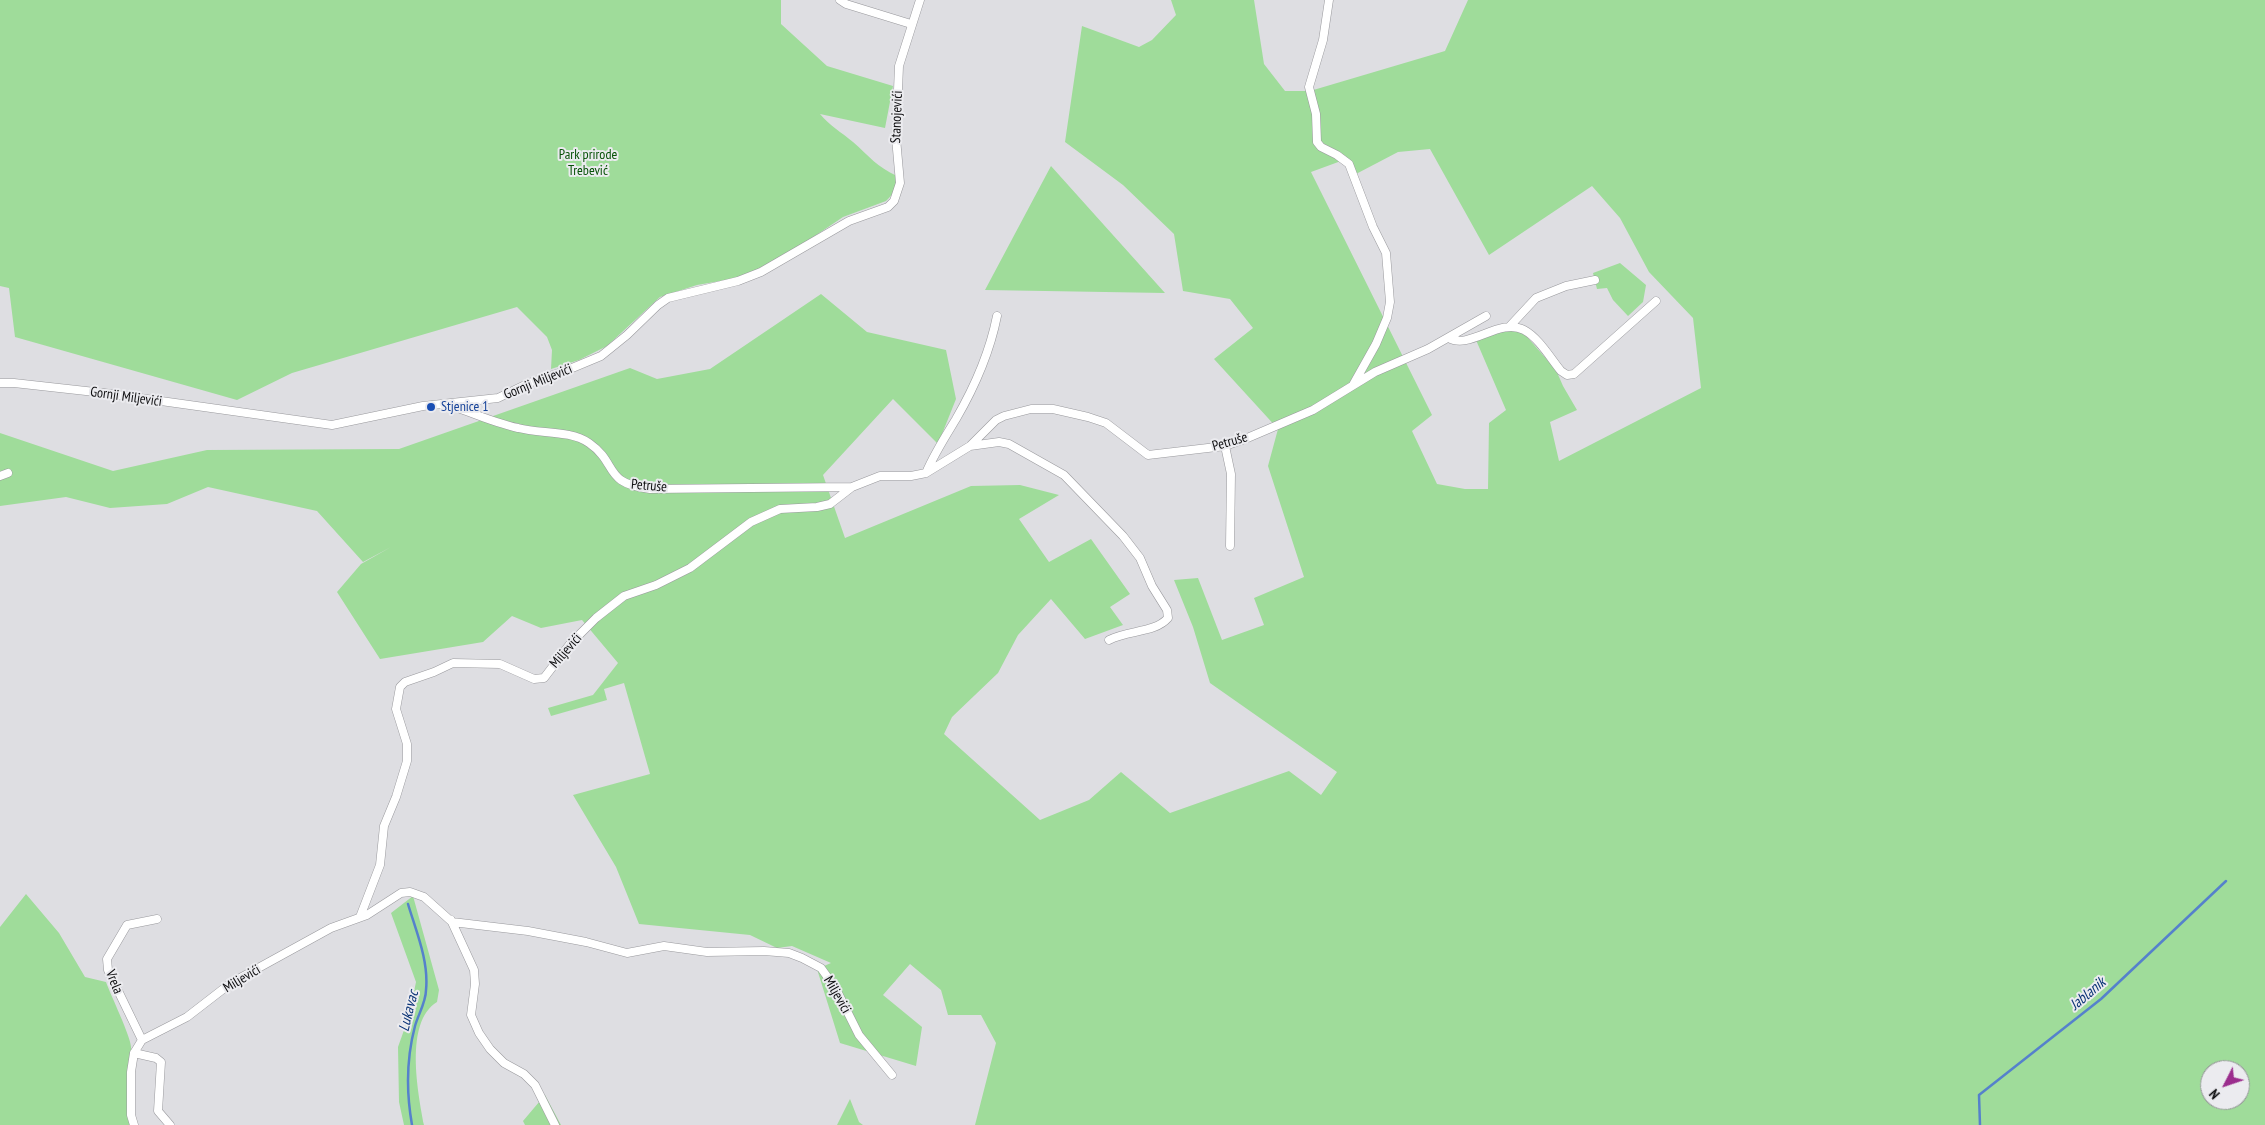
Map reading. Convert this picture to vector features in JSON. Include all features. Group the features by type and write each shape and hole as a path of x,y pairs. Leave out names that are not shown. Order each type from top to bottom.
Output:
{"street":[{"path":"840,0 911,24"},
{"name":"Stanojevići","path":"888,207 898,194 900,184 896,138 899,66 920,0"},
{"path":"1329,0 1323,40 1308,87 1316,114 1317,142 1349,164 1388,260 1390,302 1387,318 1353,386"},
{"name":"Gornji Miljevići","path":"0,383 104,393 332,425 423,406 498,398 529,383 600,356 627,335 658,305 668,298 738,281 761,272 849,221 888,207"},
{"path":"1449,338 1455,341 1466,339 1510,326 1536,298 1566,286 1595,280"},
{"path":"1510,326 1525,330 1561,371 1567,375 1574,374 1656,302"},
{"path":"926,473 941,441 972,388 994,335 997,316"},
{"name":"Petruše","path":"852,487 880,476 920,476 970,446 996,420 1015,412 1031,409 1070,412 1106,423 1132,446 1148,455 1225,446 1313,410 1375,372 1449,338 1486,316"},
{"name":"Petruše","path":"445,404 518,428 579,438 590,444 602,456 615,477 631,487 650,489 823,487"},
{"name":"Petruše","path":"970,446 999,442 1009,444 1064,474 1140,558 1152,586 1165,604 1168,618 1157,627 1121,634 1109,640"},
{"path":"1225,446 1231,474 1230,546"},
{"path":"0,476 8,473"},
{"path":"823,487 852,487"},
{"path":"823,487 830,494 830,504"},
{"name":"Miljevići","path":"360,917 380,865 384,826 408,761 407,744 396,709 400,687 405,682 453,663 500,664 534,679 544,678 570,644 596,618 624,596 656,585 690,568 751,522 780,509 817,507 830,504 852,487"},
{"name":"Miljevići","path":"142,1040 187,1017 231,983 331,928 360,917 400,893 410,892 424,897 451,920 472,926 528,931 586,942 628,953 664,946 707,952 764,951 789,953 821,968 836,989 858,1035 892,1074"},
{"name":"Vrela","path":"142,1040 108,970 107,959 127,925 158,919"},
{"path":"451,920 474,970 475,984 471,1015 479,1032 490,1049 504,1063 524,1074 535,1085 555,1125"},
{"path":"134,1125 131,1115 131,1072 134,1053 142,1040"},
{"path":"134,1053 156,1058 161,1062 158,1110 170,1125"}],"green space":[{"name":"Park prirode Trebević","path":"0,0 781,0 781,24 827,66 893,86 885,128 820,114 879,165 897,176 896,183 893,193 886,201 843,217 797,248 756,270 732,279 697,285 660,297 607,346 579,360 551,369 552,350 547,337 517,307 292,373 237,400 15,337 9,288 0,286"},
{"path":"1171,0 1254,0 1264,64 1285,91 1310,91 1445,51 1468,0 2265,0 2265,1125 975,1125 996,1043 981,1015 948,1015 941,990 910,964 883,995 922,1027 916,1066 840,1043 817,969 831,963 792,946 777,948 750,935 639,924 616,867 573,795 650,774 624,683 604,689 607,700 551,716 548,708 593,695 618,663 582,620 541,628 512,616 483,642 380,659 337,592 361,564 391,547 363,562 317,511 208,487 167,504 110,508 66,497 0,506 0,433 113,471 207,450 399,449 630,368 657,379 710,369 821,294 867,332 946,350 956,399 938,444 893,399 823,475 845,538 971,486 1020,485 1059,495 1019,519 1049,562 1091,539 1130,594 1110,607 1123,625 1085,639 1051,599 1018,635 998,673 952,717 944,734 1040,820 1089,800 1121,772 1170,813 1289,771 1321,795 1337,772 1210,683 1193,627 1174,580 1198,578 1222,640 1264,625 1254,598 1304,577 1268,466 1278,429 1214,359 1253,328 1230,299 1183,291 1174,234 1123,185 1065,142 1082,26 1139,47 1152,40 1176,15","holes":["1430,149 1489,255 1592,186 1620,218 1649,272 1693,318 1701,388 1559,461 1550,422 1577,410 1556,370 1522,331 1504,330 1476,340 1506,410 1489,423 1488,489 1465,489 1437,484 1412,431 1432,415 1311,172 1341,161 1356,174 1398,152"]},
{"path":"1051,166 1165,293 985,290"},
{"path":"1620,263 1646,285 1643,302 1628,316 1613,300 1607,288 1597,289 1593,273"},
{"path":"26,894 59,933 85,977 106,982 130,1041 131,1057 127,1106 130,1125 0,1125 0,927"},
{"path":"413,896 439,990 437,1002 427,1012 420,1025 417,1041 417,1077 424,1125 404,1125 399,1102 398,1047 409,1016 416,982 391,913"},
{"path":"545,1095 561,1125 525,1125 523,1121"},
{"path":"850,1099 859,1122 863,1125 837,1125"}],"waterway":[{"name":"Jablanik","path":"1980,1125 1979,1095 2101,999 2226,881"},
{"name":"Lukavac","path":"408,904 426,968 426,995 415,1026 409,1063 408,1088 412,1125"}],"place":[{"name":"Stjenice 1","path":"431,407"}]}
